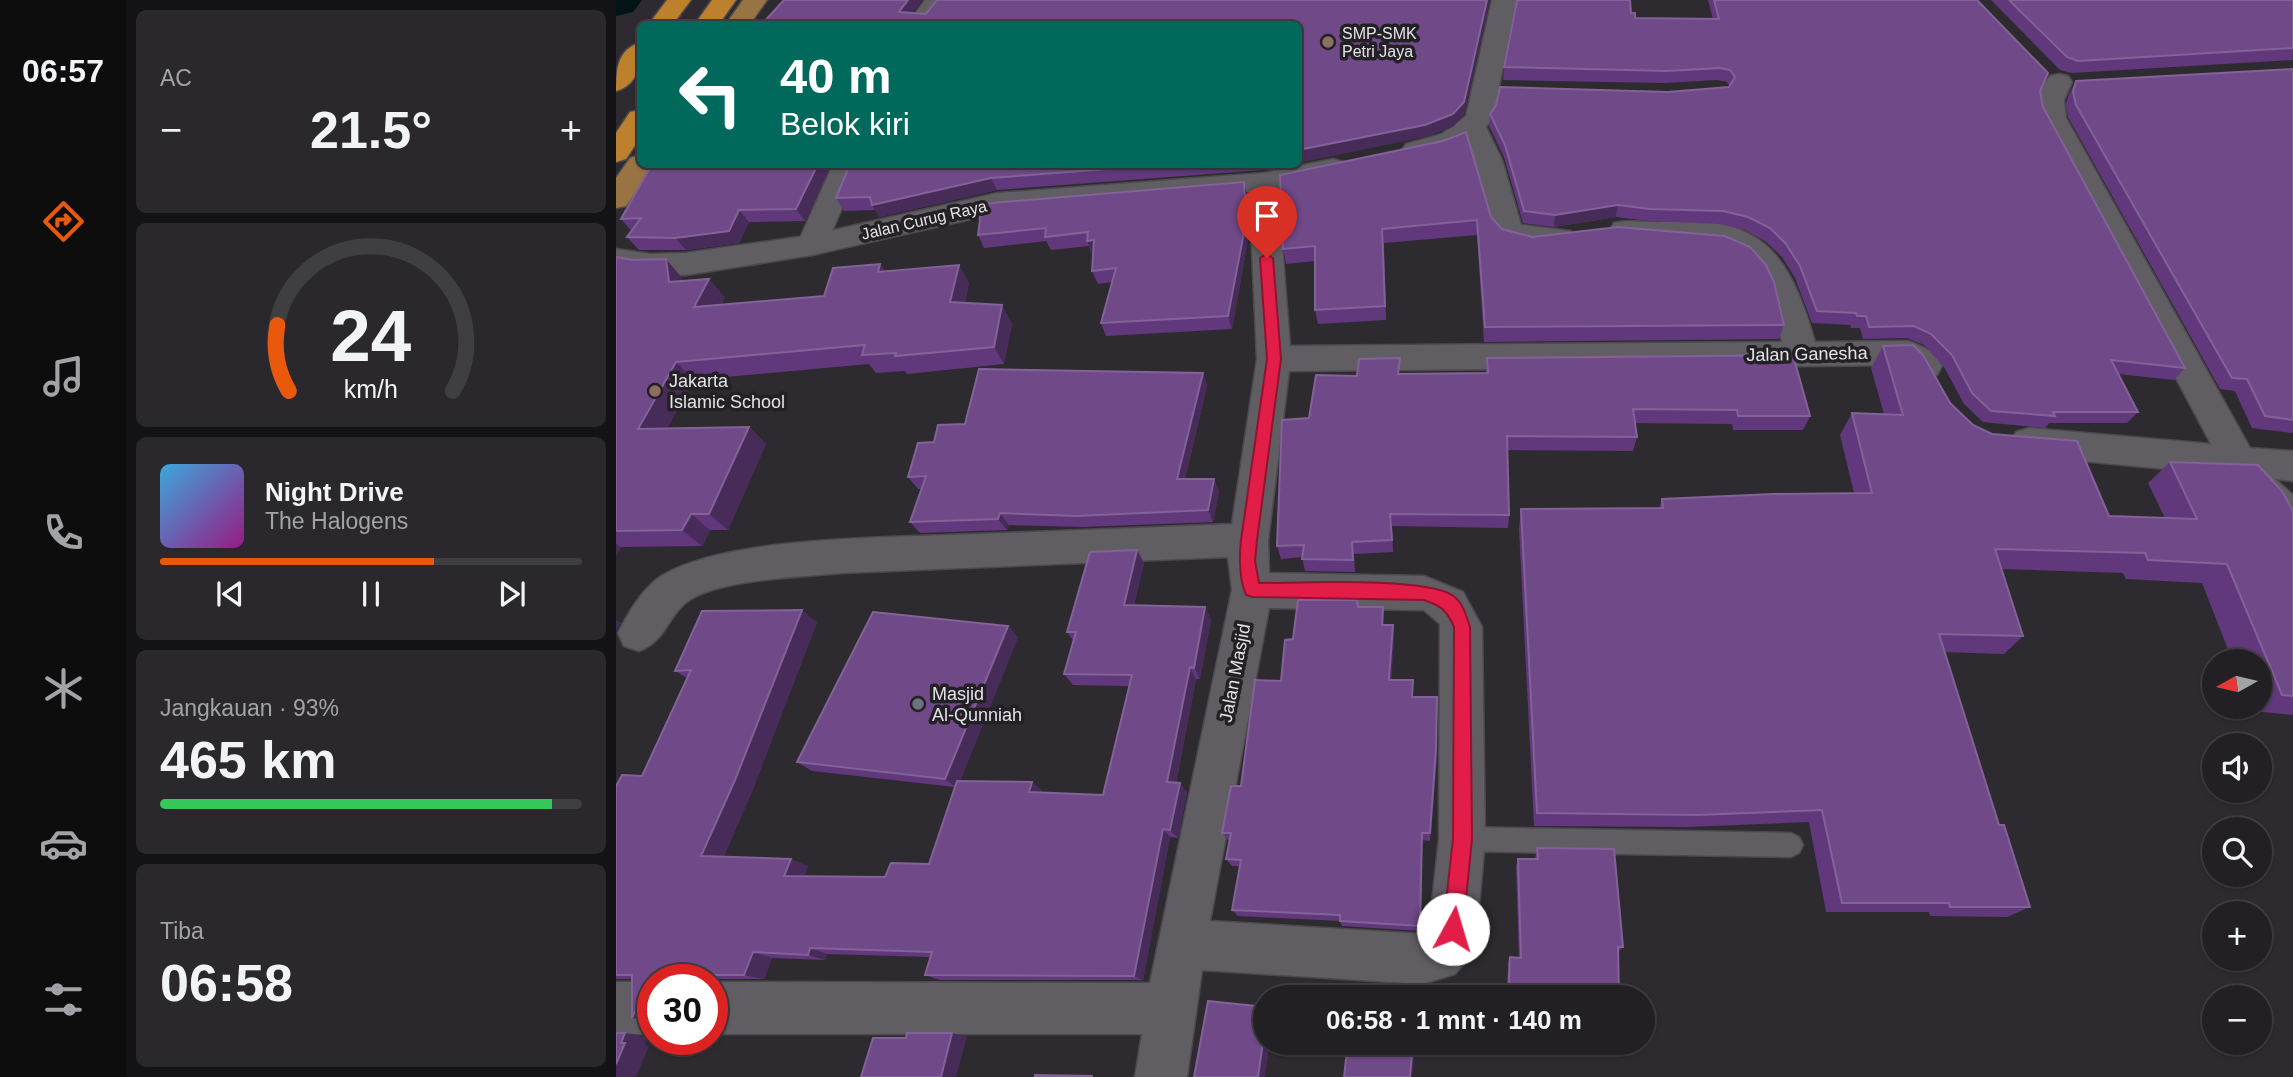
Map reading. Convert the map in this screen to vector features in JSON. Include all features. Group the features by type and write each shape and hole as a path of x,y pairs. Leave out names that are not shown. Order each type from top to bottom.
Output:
{"highway":[{"path":"663,21 680,0"},
{"path":"709,21 724,0"},
{"path":"616,83 637,55"},
{"path":"616,153 637,122"}],"main road":[{"path":"740,21 755,0"},
{"path":"616,200 637,168"}],"street":[{"path":"922,21 937,0"},
{"path":"1394,155 1451,141 1473,127 1499,90 1504,0"},
{"path":"2061,78 2049,100 2048,109 2052,118 2238,460 2268,497 2293,515"},
{"path":"1473,127 1488,160 1508,231 1533,238 1619,229 1639,234 1701,233 1733,239 1756,250 1768,261 1782,283 1802,354"},
{"name":"Jalan Curug Raya","path":"616,259 650,265 675,265 812,245 998,203 1263,182 1355,163"},
{"path":"812,245 845,168"},
{"name":"Jalan Masjid","path":"1161,1077 1181,944 1252,590 1247,561 1249,540 1274,359 1263,182"},
{"name":"Jalan Ganesha","path":"1274,359 1907,353 1926,366 1938,390"},
{"path":"2004,440 2293,466"},
{"path":"639,633 676,588 710,575 776,564 841,556 1249,540"},
{"path":"1181,944 1422,959 1437,956 1448,945 1453,929 1462,839 1462,627 1455,609 1446,600 1424,593 1252,590"},
{"path":"616,1008 637,1008"},
{"path":"728,1008 1171,1009"}],"lane":[{"path":"1462,839 1791,845"}],"building":[{"path":"784,0 908,0 899,12 926,14 937,0 1487,0 1464,102 1453,114 1425,125 1302,149 1302,21 765,21"},
{"path":"1517,0 1630,0 1631,13 1635,13 1635,18 1719,19 1714,0 1977,0 2048,73 2040,91 2043,107 2185,368 2111,360 2138,412 2053,412 2055,416 1991,411 1972,393 1952,355 1931,334 1914,326 1869,327 1866,316 1857,316 1856,313 1817,311 1800,266 1786,244 1770,228 1748,217 1723,211 1650,209 1618,205 1555,215 1524,211 1505,145 1490,114 1496,105 1500,87 1668,92 1729,87 1735,77 1730,70 1720,68 1667,71 1504,67"},
{"path":"2009,0 2293,0 2293,48 2078,61 2067,57"},
{"path":"2293,69 2293,420 2265,416 2247,379 2232,378 2076,105 2073,92 2076,81"},
{"path":"1466,132 1491,217 1502,229 1532,237 1618,227 1725,236 1750,247 1766,265 1774,282 1784,325 1485,327 1477,220 1382,229 1385,306 1315,310 1315,246 1283,249 1280,175 1443,141"},
{"path":"650,168 816,168 796,209 739,210 729,231 675,238 627,237 641,218 621,219"},
{"path":"848,168 1121,168 991,178 872,205 870,197 836,198"},
{"path":"1244,182 1246,222 1228,316 1101,323 1116,268 1092,271 1094,240 1087,241 1088,232 1045,237 1046,228 978,235 982,205 992,203"},
{"path":"616,257 633,260 666,259 669,282 709,279 694,307 824,296 833,268 880,264 878,272 959,265 950,302 1002,305 994,347 895,356 896,353 862,355 865,345 676,362 638,429 749,427 709,514 691,514 682,530 616,531"},
{"path":"1913,345 1923,355 1950,403 1973,425 1992,434 2077,441 2109,516 2197,519 2170,462 2258,465 2282,491 2293,511 2293,696 2282,695 2272,671 2272,649 2263,649 2227,564 2148,560 2145,553 1995,549 2023,636 1939,634 1999,825 2004,825 2030,907 1950,907 1949,903 1842,903 1822,810 1697,815 1537,813 1521,509 1663,508 1662,499 1872,493 1852,413 1903,415 1883,346"},
{"path":"1793,355 1810,416 1738,416 1737,410 1633,409 1637,437 1507,436 1509,515 1390,514 1392,540 1352,542 1353,560 1302,559 1304,545 1277,546 1282,420 1309,418 1316,375 1357,376 1359,359 1400,358 1398,374 1488,373 1487,358"},
{"path":"979,369 1203,373 1177,479 1214,479 1208,510 1076,516 1000,513 998,519 910,522 926,476 908,477 918,443 934,442 938,425 965,424"},
{"path":"1137,550 1124,605 1205,607 1194,668 1190,667 1167,782 1180,783 1170,830 1163,829 1134,976 925,975 932,952 810,948 808,955 753,952 744,975 728,975 728,964 637,964 637,1007 632,1018 632,975 616,975 616,786 622,775 642,776 691,670 675,671 702,611 802,610 735,780 701,856 791,859 784,876 885,877 891,863 929,864 957,781 1032,782 1029,792 1103,795 1132,675 1064,674 1076,632 1067,632 1090,552"},
{"path":"1298,600 1357,600 1358,607 1383,607 1382,625 1393,625 1389,680 1413,680 1412,697 1437,697 1430,833 1422,833 1420,926 1340,921 1340,915 1232,910 1241,860 1226,859 1231,833 1222,833 1231,786 1241,786 1255,680 1281,681 1285,640 1293,639"},
{"name":"Masjid Al-Qunniah","path":"873,612 1008,626 945,779 797,762"},
{"path":"1537,848 1614,849 1623,947 1618,947 1619,985 1509,985 1510,957 1521,958 1518,859 1538,859"},
{"path":"1208,1001 1253,1006 1253,1055 1261,1055 1258,1077 1194,1077"},
{"path":"616,1033 625,1033 621,1043 625,1043 616,1064"},
{"path":"907,1033 952,1033 941,1077 861,1077 873,1038 906,1038"},
{"path":"1347,1055 1412,1055 1410,1077 1344,1077"},
{"path":"1035,1075 1093,1076 1035,1077"}],"place":[{"name":"SMP-SMK Petri Jaya","path":"1328,42"},
{"name":"Jakarta Islamic School","path":"655,391"},
{"name":"Masjid Al-Qunniah","path":"918,704"}],"route":[{"path":"1267,258 1274,359 1247,561 1252,590 1424,593 1446,600 1455,609 1462,627 1462,839 1453,929"}]}
